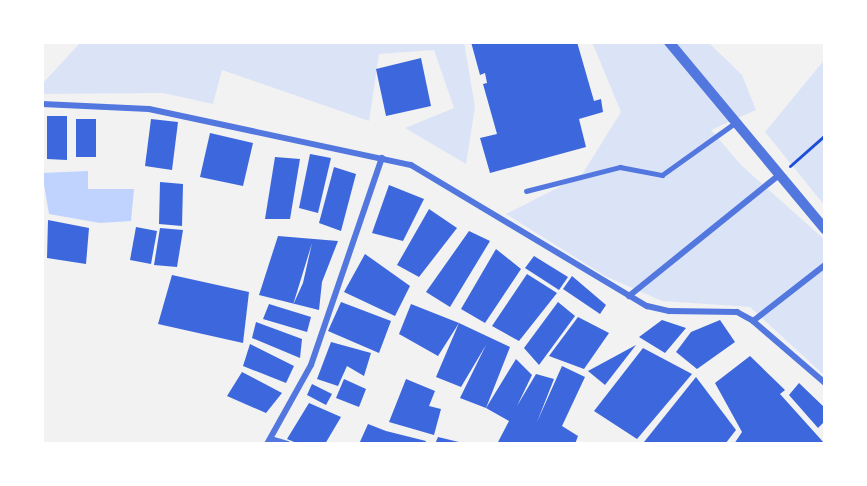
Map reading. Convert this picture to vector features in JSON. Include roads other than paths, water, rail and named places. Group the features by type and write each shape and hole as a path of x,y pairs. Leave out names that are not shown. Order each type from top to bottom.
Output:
{"street":[{"path":"669,42 825,229"},
{"path":"42,105 149,109 411,165 647,306 669,311 736,312 753,321 825,383"},
{"path":"286,444 269,441 311,364 382,158"},
{"path":"629,296 779,175"},
{"path":"753,321 825,265"}],"lane":[{"path":"526,191 620,168 662,175 735,123"}],"water":[{"path":"88,171 88,189 134,189 131,221 100,223 49,214 42,173"}]}
